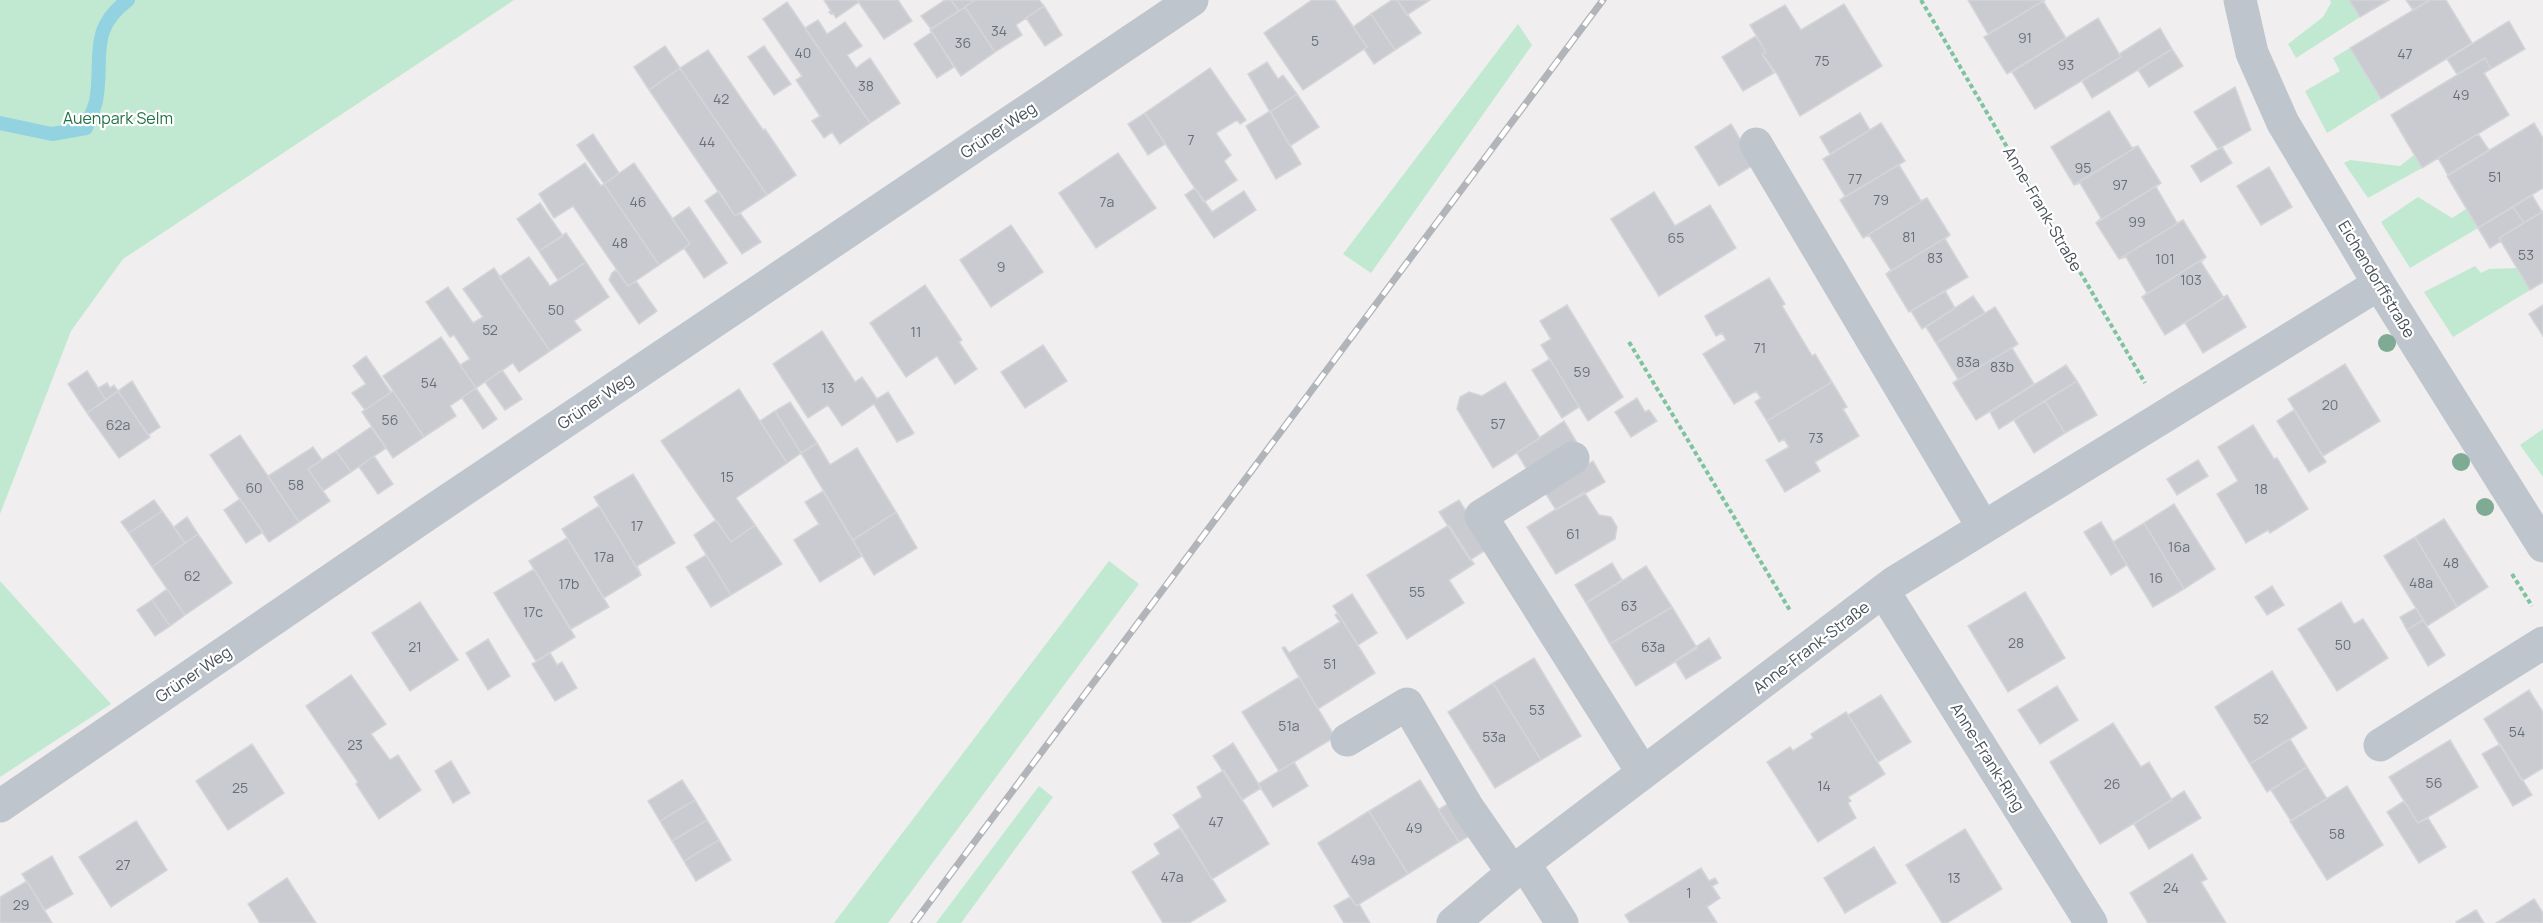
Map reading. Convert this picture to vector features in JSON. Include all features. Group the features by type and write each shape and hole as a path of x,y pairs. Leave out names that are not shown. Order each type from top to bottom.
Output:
{"street":[{"name":"Grüner Weg","path":"0,806 429,513 1192,0"},
{"name":"Eichendorffstraße","path":"2240,0 2252,52 2283,123 2379,284 2543,546"},
{"path":"1756,144 1983,527"},
{"name":"Anne-Frank-Straße","path":"1453,923 1519,868 1895,582 2379,284"},
{"path":"1573,458 1481,516 1644,773"},
{"name":"Anne-Frank-Ring","path":"1884,592 2091,923"},
{"path":"2380,745 2543,643"},
{"path":"1347,740 1407,704 1468,808 1562,923"}],"path":[{"name":"Anne-Frank-Straße","path":"1921,0 2165,417"},
{"path":"1629,342 1812,646"}],"green space":[{"name":"Auenpark Selm","path":"0,0 514,0 123,259 71,331 0,514"},
{"path":"2330,0 2349,0 2360,17 2296,58 2288,44 2323,17 2331,3"},
{"path":"1518,24 1532,45 1371,273 1343,254"},
{"path":"2350,48 2381,99 2327,133 2305,91 2340,71 2333,58"},
{"path":"2414,155 2422,168 2368,198 2344,163 2350,160 2400,166"},
{"path":"2418,197 2452,218 2466,209 2478,228 2410,268 2381,222"},
{"path":"2475,266 2481,273 2489,269 2518,268 2530,290 2453,337 2424,292"},
{"path":"2543,429 2543,477 2520,445"},
{"path":"1109,561 1139,584 888,923 834,923"},
{"path":"0,581 111,704 0,777"},
{"path":"1039,786 1053,797 961,923 936,923"}],"building":[{"path":"824,0 857,0 859,2 836,18 833,13 829,12 831,11"},
{"path":"857,0 898,0 912,21 884,39"},
{"path":"945,0 951,0 959,11 931,29 921,16"},
{"path":"951,0 975,0 959,11"},
{"path":"975,0 1039,0 1044,6 1016,25 1022,35 995,52 965,7"},
{"path":"1312,0 1335,0 1367,47 1303,90 1264,33"},
{"path":"1392,0 1397,0 1421,33 1395,50 1371,14"},
{"path":"1397,0 1430,0 1407,15"},
{"path":"1968,0 2045,0 1988,34"},
{"path":"2349,0 2389,0 2360,17"},
{"path":"2406,0 2430,0 2413,10"},
{"path":"2430,0 2446,0 2472,43 2381,99 2350,48"},
{"path":"2043,1 2066,38 2007,74 1984,37"},
{"path":"787,2 870,123 840,144 832,132 824,138 812,121 820,116 796,80 802,76 763,19"},
{"path":"1844,4 1882,66 1800,116 1777,74 1762,54 1766,52 1750,25 1785,5 1801,30"},
{"path":"1044,6 1062,35 1045,46 1026,18"},
{"path":"965,7 995,52 961,76 930,30"},
{"path":"1371,14 1395,50 1374,64 1364,49 1367,47 1353,27"},
{"path":"2098,18 2121,57 2035,109 2012,72"},
{"path":"818,20 827,34 845,22 862,46 847,55 856,68 870,58 900,103 870,123 805,28"},
{"path":"2509,21 2525,49 2491,69 2485,58 2457,74 2447,59"},
{"path":"2160,28 2172,49 2092,98 2082,81 2121,57 2119,54"},
{"path":"932,32 954,67 937,78 914,44"},
{"path":"1756,36 1766,52 1762,54 1774,73 1743,91 1722,57"},
{"path":"665,46 680,68 649,90 634,67"},
{"path":"764,46 791,84 774,95 748,57"},
{"path":"2172,49 2183,66 2149,87 2138,70"},
{"path":"708,50 796,175 767,195 680,68"},
{"path":"2485,58 2491,69 2484,73 2509,115 2422,168 2391,115"},
{"path":"1267,62 1278,79 1283,75 1297,94 1270,112 1248,74"},
{"path":"680,68 767,195 735,216 649,90"},
{"path":"1210,68 1246,120 1240,124 1237,120 1216,133 1231,155 1224,161 1237,180 1204,202 1145,113"},
{"path":"2235,87 2251,130 2218,149 2194,112"},
{"path":"1297,94 1319,127 1290,146 1270,112"},
{"path":"1270,111 1301,164 1276,179 1246,126"},
{"path":"2109,111 2132,148 2138,146 2074,185 2051,147"},
{"path":"1145,113 1165,144 1148,155 1128,124"},
{"path":"1860,113 1870,130 1830,154 1820,137"},
{"path":"1881,123 1905,161 1840,200 1845,196 1823,159"},
{"path":"2534,123 2543,138 2543,188 2478,228 2447,176"},
{"path":"1731,124 1755,164 1719,186 1695,147"},
{"path":"593,134 619,173 604,184 577,145"},
{"path":"2478,134 2489,150 2448,175 2438,158"},
{"path":"2138,146 2161,183 2096,223 2101,218 2080,183 2074,185"},
{"path":"2222,147 2232,163 2201,182 2191,166"},
{"path":"1118,153 1156,208 1096,248 1059,193"},
{"path":"1905,161 1899,165 1921,201 1927,198 1863,238 1840,200"},
{"path":"585,163 601,186 604,184 659,265 628,286 573,206 554,218 539,194"},
{"path":"634,163 690,244 659,265 604,184"},
{"path":"2269,167 2292,207 2261,225 2237,186"},
{"path":"2161,183 2156,187 2177,223 2183,220 2119,259 2096,223"},
{"path":"1195,188 1212,212 1244,191 1256,210 1214,238 1185,195"},
{"path":"719,191 735,216 740,213 761,242 742,254 705,201"},
{"path":"1654,192 1675,226 1710,205 1736,248 1659,296 1611,219"},
{"path":"2532,195 2542,212 2524,223 2513,207"},
{"path":"1927,198 1950,235 1886,274 1891,270 1869,235 1863,238"},
{"path":"540,203 563,236 539,251 517,219"},
{"path":"689,207 727,263 704,278 684,248 690,244 672,219"},
{"path":"2513,207 2524,223 2499,238 2501,241 2490,248 2478,228"},
{"path":"2543,211 2543,282 2530,290 2499,238"},
{"path":"2183,220 2206,257 2142,297 2147,293 2126,257 2119,259"},
{"path":"1011,225 1043,272 991,307 960,260"},
{"path":"566,233 586,262 558,280 539,251"},
{"path":"1950,235 1945,239 1968,277 1909,312 1886,274"},
{"path":"529,257 550,286 586,262 609,297 574,321 581,330 550,351 499,277"},
{"path":"2206,257 2201,262 2224,298 2165,335 2142,297"},
{"path":"494,268 550,351 519,372 513,363 476,388 460,365 470,359 454,335 450,337 426,302 448,287 473,323 483,317 463,289"},
{"path":"616,270 628,286 636,281 657,311 639,324 609,280"},
{"path":"1769,278 1785,304 1782,306 1812,356 1815,354 1832,382 1767,421 1755,402 1761,398 1756,391 1734,404 1703,354 1726,340 1722,333 1716,336 1705,316"},
{"path":"925,285 962,340 959,342 977,369 955,384 937,356 906,377 870,323"},
{"path":"1945,291 1955,308 1922,329 1911,311"},
{"path":"2227,295 2246,327 2203,353 2185,323"},
{"path":"1973,296 1985,313 1936,343 1926,327"},
{"path":"1567,305 1623,397 1588,421 1541,345 1551,339 1540,321"},
{"path":"2543,305 2543,336 2529,314"},
{"path":"1995,307 2018,344 1953,383 1958,379 1936,343"},
{"path":"822,331 855,382 862,377 877,399 888,392 914,433 897,442 874,404 842,426 828,405 808,418 773,364"},
{"path":"441,337 476,388 450,406 456,416 424,437 383,376"},
{"path":"2018,344 2012,348 2034,384 1976,420 1953,383"},
{"path":"1043,345 1067,381 1025,408 1001,372"},
{"path":"366,356 391,392 365,410 352,393 366,384 353,366"},
{"path":"1550,359 1579,407 1562,418 1532,370"},
{"path":"2345,364 2380,421 2323,456 2288,399"},
{"path":"2066,365 2077,381 1999,429 1990,412"},
{"path":"502,370 522,399 505,410 485,382"},
{"path":"87,371 106,400 87,413 68,384"},
{"path":"132,381 160,427 148,435 118,391"},
{"path":"2077,381 2097,415 2065,433 2045,401"},
{"path":"1505,382 1540,438 1493,468 1457,409 1460,397 1469,392 1482,396"},
{"path":"1832,382 1847,407 1843,409 1859,436 1815,462 1820,471 1785,492 1766,460 1789,447 1784,439 1779,442 1767,421"},
{"path":"107,383 110,388 114,385 118,391 106,400 98,388"},
{"path":"476,388 497,419 483,429 462,398"},
{"path":"739,389 787,463 736,498 755,525 731,542 661,441"},
{"path":"118,391 150,437 119,458 87,413"},
{"path":"393,391 424,437 393,458 362,412"},
{"path":"1637,398 1645,412 1649,410 1657,421 1631,437 1615,412"},
{"path":"2045,401 2065,433 2034,453 2014,420"},
{"path":"790,402 817,443 801,453 775,411"},
{"path":"2294,410 2326,462 2309,472 2277,421"},
{"path":"775,411 801,453 787,463 760,421"},
{"path":"1564,421 1577,443 1529,473 1517,453"},
{"path":"2253,425 2274,459 2277,458 2308,509 2270,533 2268,530 2246,543 2217,494 2238,481 2218,447"},
{"path":"371,427 386,448 351,472 336,451"},
{"path":"240,435 299,522 269,542 210,455"},
{"path":"817,443 830,465 857,448 896,512 853,540 801,453"},
{"path":"313,447 322,460 308,469 330,501 299,522 268,476"},
{"path":"336,451 351,472 323,491 308,469"},
{"path":"374,456 393,484 378,494 359,467"},
{"path":"2198,460 2208,476 2177,495 2167,479"},
{"path":"1593,461 1605,482 1556,510 1544,491"},
{"path":"633,474 675,543 637,566 641,575 594,497"},
{"path":"823,491 862,556 820,582 794,540 819,524 805,502"},
{"path":"1584,492 1599,515 1611,517 1617,527 1615,539 1556,574 1527,527"},
{"path":"240,499 263,532 246,543 224,510"},
{"path":"154,500 162,511 129,533 121,522"},
{"path":"1459,500 1489,548 1470,560 1439,512"},
{"path":"2174,504 2215,569 2184,589 2144,523"},
{"path":"599,506 641,575 604,598 562,529"},
{"path":"162,511 185,543 152,567 129,533"},
{"path":"896,512 917,548 874,575 853,540"},
{"path":"187,517 198,534 185,543 174,527"},
{"path":"2444,519 2488,587 2457,607 2415,537"},
{"path":"716,520 731,542 755,525 782,564 731,595 694,535"},
{"path":"2101,522 2127,565 2111,575 2084,532"},
{"path":"2144,523 2184,589 2153,607 2113,542"},
{"path":"1449,525 1474,564 1449,580 1464,603 1407,639 1367,575"},
{"path":"198,534 232,583 185,615 152,567"},
{"path":"2415,537 2457,607 2427,626 2384,556"},
{"path":"567,538 609,607 571,629 529,561"},
{"path":"706,555 731,595 711,607 686,567"},
{"path":"1612,563 1622,580 1586,603 1575,585"},
{"path":"1646,566 1672,607 1610,644 1586,603"},
{"path":"534,569 575,637 536,661 494,593"},
{"path":"2272,586 2284,605 2267,615 2255,597"},
{"path":"167,589 185,615 170,626 152,600"},
{"path":"2025,592 2065,658 2008,692 1968,626"},
{"path":"1352,594 1377,633 1358,645 1333,606"},
{"path":"152,600 170,626 155,636 137,610"},
{"path":"420,602 458,660 410,691 372,633"},
{"path":"2341,602 2354,624 2363,619 2388,658 2337,691 2298,629"},
{"path":"1672,607 1697,648 1636,686 1610,644"},
{"path":"2416,608 2423,620 2407,630 2400,617"},
{"path":"1338,613 1375,673 1318,709 1282,648 1285,647 1289,653 1340,622 1335,615"},
{"path":"2423,620 2445,655 2428,666 2407,630"},
{"path":"1709,638 1721,658 1686,679 1675,661"},
{"path":"488,639 510,676 488,690 466,653"},
{"path":"550,653 557,665 562,662 577,688 555,701 532,664"},
{"path":"1534,658 1581,736 1541,760 1493,683"},
{"path":"2272,671 2307,728 2250,764 2215,707"},
{"path":"351,675 386,724 371,734 390,760 398,755 421,790 379,819 356,784 358,782 306,706"},
{"path":"1299,677 1335,737 1279,771 1242,712"},
{"path":"1493,683 1541,760 1495,788 1448,712"},
{"path":"2057,686 2078,720 2040,744 2018,710"},
{"path":"2529,690 2543,712 2543,768 2522,781 2484,719"},
{"path":"1881,695 1911,742 1878,762 1848,715"},
{"path":"1846,712 1885,774 1848,797 1851,801 1848,803 1856,818 1818,842 1767,762 1790,747 1793,751 1813,738 1811,734"},
{"path":"2113,723 2141,767 2149,762 2172,800 2100,844 2050,762"},
{"path":"2290,739 2307,767 2267,792 2250,764"},
{"path":"2450,740 2478,787 2418,823 2389,777"},
{"path":"1233,743 1261,788 1242,800 1213,756"},
{"path":"252,744 284,793 228,830 196,781"},
{"path":"2500,744 2532,795 2513,806 2482,754"},
{"path":"451,761 470,793 453,803 435,771"},
{"path":"1294,762 1308,786 1273,807 1258,784"},
{"path":"2307,767 2327,799 2291,821 2271,790"},
{"path":"1224,770 1269,844 1212,879 1173,815 1202,797 1197,787"},
{"path":"682,780 695,800 660,821 648,801"},
{"path":"1420,780 1459,842 1408,874 1369,811"},
{"path":"2347,786 2383,845 2327,880 2290,821"},
{"path":"2184,791 2201,818 2149,849 2134,824"},
{"path":"1455,799 1476,832 1459,842 1438,810"},
{"path":"695,800 707,820 672,841 660,821"},
{"path":"2404,801 2418,823 2428,818 2446,847 2419,863 2387,812"},
{"path":"1369,811 1408,874 1356,906 1318,843"},
{"path":"707,820 719,840 684,861 672,841"},
{"path":"136,821 167,870 111,907 79,857"},
{"path":"1180,828 1226,901 1189,923 1163,923 1132,872 1160,854 1154,844"},
{"path":"1965,829 2002,889 1947,923 1942,923 1906,865"},
{"path":"719,840 731,860 696,881 684,861"},
{"path":"1874,847 1896,883 1845,913 1824,878"},
{"path":"2192,854 2207,879 2201,882 2226,923 2148,923 2130,893"},
{"path":"52,856 73,894 45,910 22,874"},
{"path":"1701,868 1709,881 1715,878 1718,883 1712,886 1720,898 1707,907 1717,923 1630,923 1625,915"},
{"path":"287,878 316,923 260,923 248,904"},
{"path":"27,881 52,923 0,923 0,897"},
{"path":"1350,897 1356,906 1359,904 1370,923 1344,923 1334,906"},
{"path":"2534,899 2543,913 2543,923 2496,923"},
{"path":"2476,910 2484,923 2456,922"}],"waterway":[{"path":"0,123 52,134 86,128 96,101 102,34 115,11 128,0"}],"railway":[{"path":"914,923 1603,0"}]}
